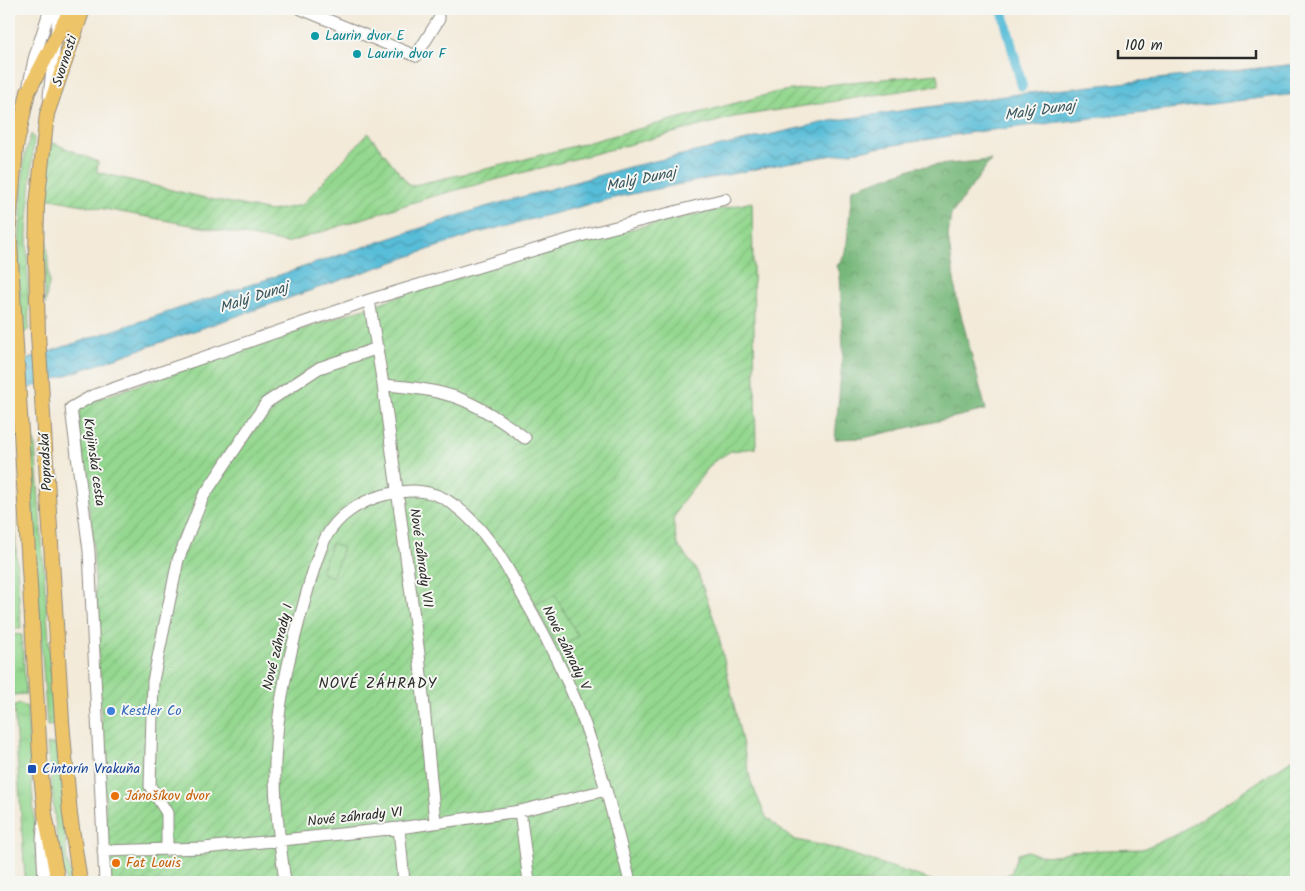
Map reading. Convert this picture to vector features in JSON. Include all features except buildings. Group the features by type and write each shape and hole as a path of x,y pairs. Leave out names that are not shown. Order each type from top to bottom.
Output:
{"main road":[{"name":"Svornosti","path":"55,41 71,9"},
{"name":"Svornosti","path":"48,114 83,9"},
{"name":"Popradská","path":"55,41 28,92 16,147 10,208 9,243 45,814 58,882"},
{"name":"Popradská","path":"48,114 37,205 38,334 64,748 70,815 80,882"}],"street":[{"name":"Popradská","path":"28,92 34,59 50,9"},
{"name":"Popradská","path":"48,114 59,9"},
{"path":"301,9 416,56 439,19"},
{"name":"Krajinská cesta","path":"105,882 89,551 71,408 92,396 369,300 584,235 724,200"},
{"name":"Nové záhrady VII","path":"369,300 378,348 419,654 435,822"},
{"path":"167,850 167,813 150,786 153,681 178,560 203,496 266,403 319,368 378,348"},
{"path":"383,385 436,390 455,395 499,418 526,438"},
{"name":"Nové záhrady V","path":"396,492 414,490 442,497 461,511 484,534 526,600 568,684 606,790 630,882"},
{"name":"Nové záhrady I","path":"284,882 275,762 282,687 311,579 326,537 339,521 358,504 396,492"},
{"name":"Nové záhrady VI","path":"103,851 167,850 280,841 399,828 520,811 606,790"},
{"path":"520,811 529,882"},
{"path":"44,882 42,839 45,814"},
{"path":"399,828 404,882"}],"green space":[{"path":"938,74 939,85 734,117 430,197 287,243 45,198 51,142 98,162 97,172 201,197 271,211 302,205 368,133 410,186 503,165 777,92 850,82"},
{"path":"31,134 34,138 27,234 29,329 24,333 21,326 18,264 24,159"},
{"path":"991,160 951,215 948,236 957,300 986,410 863,438 835,439 843,352 840,273 837,266 846,253 852,189 917,167"},
{"path":"752,202 756,448 731,451 713,462 681,503 673,520 677,544 697,571 717,628 751,782 766,817 792,839 833,848 937,882 109,882 93,542 79,425 80,405 394,298 567,243"},
{"path":"43,223 46,225 49,283 45,305"},
{"path":"29,434 32,434 35,444 55,725 47,726 27,437"},
{"path":"9,438 21,629 9,629"},
{"path":"332,543 343,548 332,577 321,572"},
{"path":"555,595 578,636 558,647 535,605"},
{"path":"12,634 22,635 26,694 13,695 9,637"},
{"path":"20,704 27,707 38,879 34,882 25,878 14,706"},
{"path":"47,744 59,744 67,861 73,882 66,882 59,859"},
{"path":"1296,757 1296,882 992,882 1011,873 1018,854 1028,851 1038,855 1054,856 1071,851 1142,849 1178,834"}],"water":[{"name":"Malý Dunaj","path":"1296,64 1296,94 967,133 786,163 622,196 474,234 9,395 9,365 478,209 629,167 830,121 1018,94"}],"waterway":[{"path":"1002,9 1022,86"}],"place":[{"name":"Laurin dvor E","path":"315,36"},
{"name":"Laurin dvor F","path":"357,54"},
{"name":"Kestler Co","path":"111,711"},
{"name":"Cintorín Vrakuňa","path":"32,769"},
{"name":"Jánošíkov dvor","path":"115,796"},
{"name":"Fat Louis","path":"116,863"}],"district":[{"name":"NOVÉ ZÁHRADY","path":"378,684"}]}
